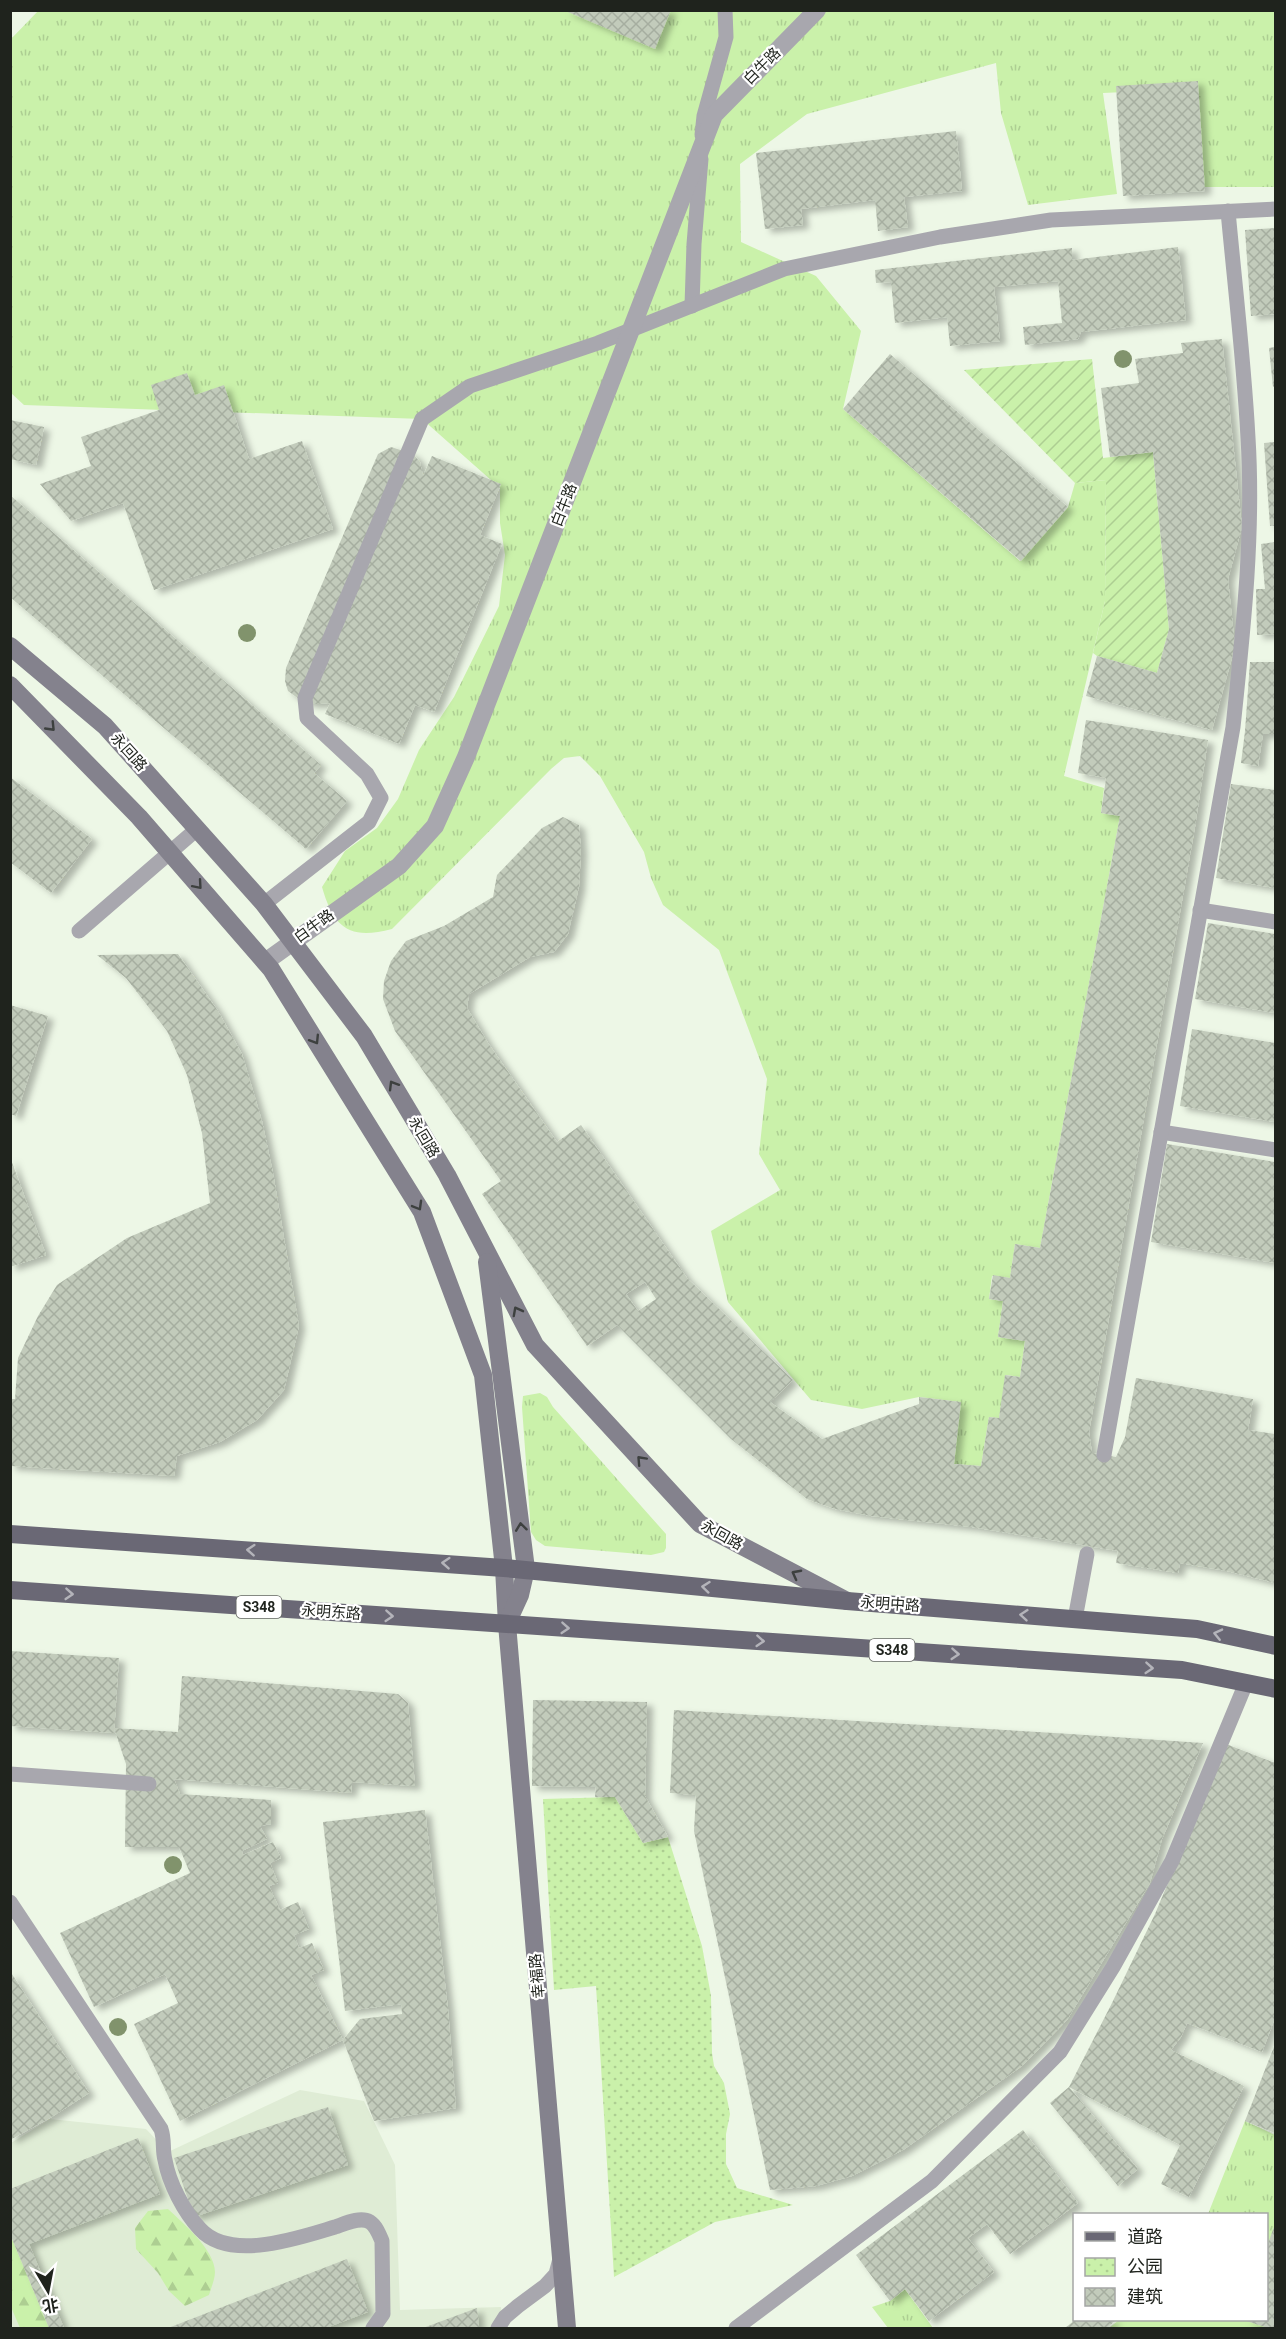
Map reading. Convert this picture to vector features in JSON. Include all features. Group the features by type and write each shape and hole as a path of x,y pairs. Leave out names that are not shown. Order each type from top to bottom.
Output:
{"main road":[{"name":"永回路","path":"10,646 97,717 264,904 364,1035 447,1175 535,1345 700,1524 848,1601"},
{"path":"10,685 139,817 271,969 422,1212 483,1375 504,1568 10,1534"},
{"path":"485,1248 526,1569 520,1595 507,1624"},
{"name":"永明中路","path":"504,1568 848,1601 1197,1629 1275,1646"},
{"name":"幸福路","path":"504,1568 567,2328"},
{"name":"永明东路","path":"10,1590 507,1624"},
{"name":"S348","path":"507,1624 1182,1670 1275,1689"}],"street":[{"name":"白牛路","path":"265,962 399,866 435,826 466,757 714,115 817,10"}],"lane":[{"path":"692,306 694,244 704,116 726,37 725,10"},
{"path":"264,904 369,822 381,798 367,774 307,718 305,698 422,419 470,386 598,343 784,269 940,237 1051,220 1275,209"},
{"path":"1104,1455 1233,728 1249,538 1248,439 1228,211"},
{"path":"79,931 197,830"},
{"path":"1200,910 1275,922"},
{"path":"1161,1132 1275,1150"},
{"path":"1075,1619 1087,1554"},
{"path":"736,2328 932,2181 1060,2052 1113,1967 1172,1861 1246,1683"},
{"path":"10,1774 149,1784"},
{"path":"10,1902 161,2129 165,2144 165,2164 170,2177 189,2216 201,2231 227,2245 240,2247 294,2238 352,2221 363,2219 370,2222 378,2230 382,2241 382,2314 373,2328"},
{"path":"498,2328 505,2317 545,2286 556,2274 560,2259"}],"shaded area":[{"path":"300,2090 364,2101 395,2165 400,2310 501,2307 503,2328 11,2328 11,2143 50,2119 146,2129 168,2152"}],"green space":[{"path":"39,10 1275,11 1275,187 1202,187 1190,89 1103,93 1117,194 1028,205 1001,113 996,63 807,114 740,164 741,242 816,276 861,331 843,409 1020,561 1068,507 1075,483 1106,480 1105,601 1064,776 1104,788 1101,813 1120,816 1040,1248 1015,1244 1010,1278 992,1276 989,1299 1003,1301 998,1337 1025,1341 1020,1377 1006,1375 999,1418 989,1417 981,1466 954,1464 960,1402 919,1397 862,1409 811,1400 728,1302 711,1231 780,1190 759,1154 767,1079 719,950 663,905 651,878 644,852 600,776 580,756 564,758 551,769 392,929 365,933 355,932 338,922 332,913 322,887 345,851 377,828 398,799 419,750 454,697 499,606 505,555 500,523 500,488 422,419 24,405 11,393 10,40"},
{"path":"1092,359 1103,458 1153,452 1169,629 1157,673 1093,653 1105,601 1106,480 1075,483 964,370"},
{"path":"540,1393 547,1397 553,1407 666,1534 664,1552 651,1555 545,1546 536,1540 531,1532 522,1407 523,1396"},
{"path":"615,1797 643,1843 668,1837 702,1946 711,1996 714,2066 724,2083 730,2114 726,2134 726,2164 737,2188 793,2205 715,2222 614,2277 596,1986 554,1990 543,1799"},
{"path":"1245,2121 1275,2135 1275,2328 1109,2328 1118,2321 1268,2321 1268,2213 1208,2213"},
{"path":"168,2209 204,2246 214,2264 215,2275 209,2295 185,2306 169,2291 158,2273 136,2249 135,2228 148,2211"},
{"path":"10,2234 49,2328 20,2328 11,2307"},
{"path":"905,2289 933,2328 888,2328 872,2307 890,2301"}],"building":[{"path":"563,10 671,10 655,49"},
{"path":"1198,81 1205,191 1123,196 1116,86"},
{"path":"956,131 962,191 904,197 908,227 878,231 875,200 801,209 803,225 765,229 756,153"},
{"path":"1275,228 1275,314 1251,316 1245,230"},
{"path":"1178,247 1186,320 1081,332 1078,339 1025,345 1023,327 1062,323 1058,281 994,287 1000,341 950,346 947,317 895,323 891,282 876,283 875,270 1072,248 1072,260"},
{"path":"1222,339 1242,527 1228,579 1235,647 1212,730 1086,696 1097,656 1157,673 1169,629 1153,452 1110,457 1101,388 1139,383 1135,359 1183,353 1181,343"},
{"path":"1275,347 1275,386 1273,387 1269,348"},
{"path":"890,354 1068,507 1021,561 843,409"},
{"path":"187,373 195,395 224,385 249,459 302,441 333,529 154,590 123,503 71,521 40,484 91,466 81,437 159,410 151,385"},
{"path":"10,420 44,427 36,465 10,459"},
{"path":"1275,442 1275,526 1270,526 1264,443"},
{"path":"391,447 413,454 420,462 423,476 432,456 501,484 480,535 502,544 434,712 415,705 399,744 325,714 330,703 314,704 299,699 288,691 285,681 286,668 378,454"},
{"path":"10,495 321,765 314,773 347,801 306,849 10,597"},
{"path":"1275,542 1275,634 1257,635 1256,589 1265,589 1261,544"},
{"path":"1250,662 1275,662 1275,734 1263,734 1258,766 1241,763"},
{"path":"1086,720 1208,740 1195,827 1089,1432 1092,1453 1116,1457 1125,1437 1136,1378 1253,1399 1248,1430 1275,1434 1275,1583 1227,1571 1180,1563 1178,1573 1116,1563 1118,1551 972,1527 871,1516 835,1509 807,1499 731,1439 617,1325 587,1346 482,1194 501,1181 395,1031 383,999 384,981 391,961 406,941 444,926 493,897 497,875 542,828 563,817 579,825 581,851 579,887 568,934 554,952 530,957 469,994 467,1008 488,1043 557,1142 581,1125 687,1278 793,1380 770,1402 822,1439 919,1404 919,1397 961,1402 954,1464 981,1466 989,1417 999,1418 1005,1375 1020,1377 1025,1341 998,1337 1003,1301 989,1299 993,1275 1010,1278 1015,1244 1040,1248 1120,816 1101,813 1106,778 1078,773","holes":["645,1282 656,1299 638,1311 626,1294"]},
{"path":"10,777 92,839 51,893 10,862"},
{"path":"1231,784 1275,790 1275,888 1216,878"},
{"path":"1208,923 1275,934 1275,1013 1195,999"},
{"path":"178,954 218,1011 242,1054 262,1121 299,1326 284,1390 257,1420 220,1442 177,1456 174,1476 10,1466 10,1399 15,1399 18,1358 38,1316 57,1285 127,1238 210,1203 202,1133 187,1075 167,1031 126,978 97,955"},
{"path":"10,1005 48,1016 16,1116 10,1114"},
{"path":"1192,1029 1275,1043 1275,1122 1180,1106"},
{"path":"1167,1144 1275,1162 1275,1263 1151,1242"},
{"path":"10,1157 46,1255 10,1267"},
{"path":"10,1651 119,1658 114,1733 10,1726"},
{"path":"182,1676 398,1694 408,1703 415,1786 352,1782 351,1793 174,1779 180,1794 271,1800 271,1824 260,1826 267,1839 242,1851 243,1855 273,1842 281,1858 270,1863 278,1883 269,1886 280,1910 298,1902 309,1929 294,1935 299,1948 312,1943 324,1970 311,1975 343,2040 180,2121 134,2024 178,2003 165,1974 94,2007 60,1933 190,1873 179,1847 125,1847 126,1764 114,1728 178,1732"},
{"path":"533,1700 647,1702 645,1796 668,1837 643,1843 615,1797 595,1797 596,1787 532,1786"},
{"path":"674,1710 1203,1743 1162,1839 1150,1883 1067,2020 1022,2066 903,2150 852,2176 816,2186 770,2190 694,1831 696,1795 670,1793"},
{"path":"1226,1744 1275,1763 1275,2018 1262,2052 1187,2023 1181,2037 1171,2050 1244,2086 1189,2197 1161,2184 1180,2145 1069,2087 1155,1914"},
{"path":"425,1810 448,2009 456,2108 374,2121 343,2040 360,2019 402,2014 401,2004 345,2011 323,1822"},
{"path":"10,1971 89,2093 10,2140"},
{"path":"1275,2044 1275,2133 1245,2121"},
{"path":"1069,2087 1138,2169 1118,2186 1050,2103"},
{"path":"328,2107 348,2165 194,2217 174,2158"},
{"path":"1023,2130 1078,2203 1010,2254 987,2224 968,2238 994,2272 929,2321 905,2289 890,2301 856,2255"},
{"path":"138,2138 160,2194 29,2244 64,2328 49,2328 10,2234 10,2189"},
{"path":"1275,2224 1275,2328 1246,2321 1268,2321 1268,2243"},
{"path":"347,2259 368,2312 326,2328 168,2328"},
{"path":"477,2308 479,2328 423,2328"},
{"path":"1074,2321 1115,2321 1107,2328 1065,2328"}]}
